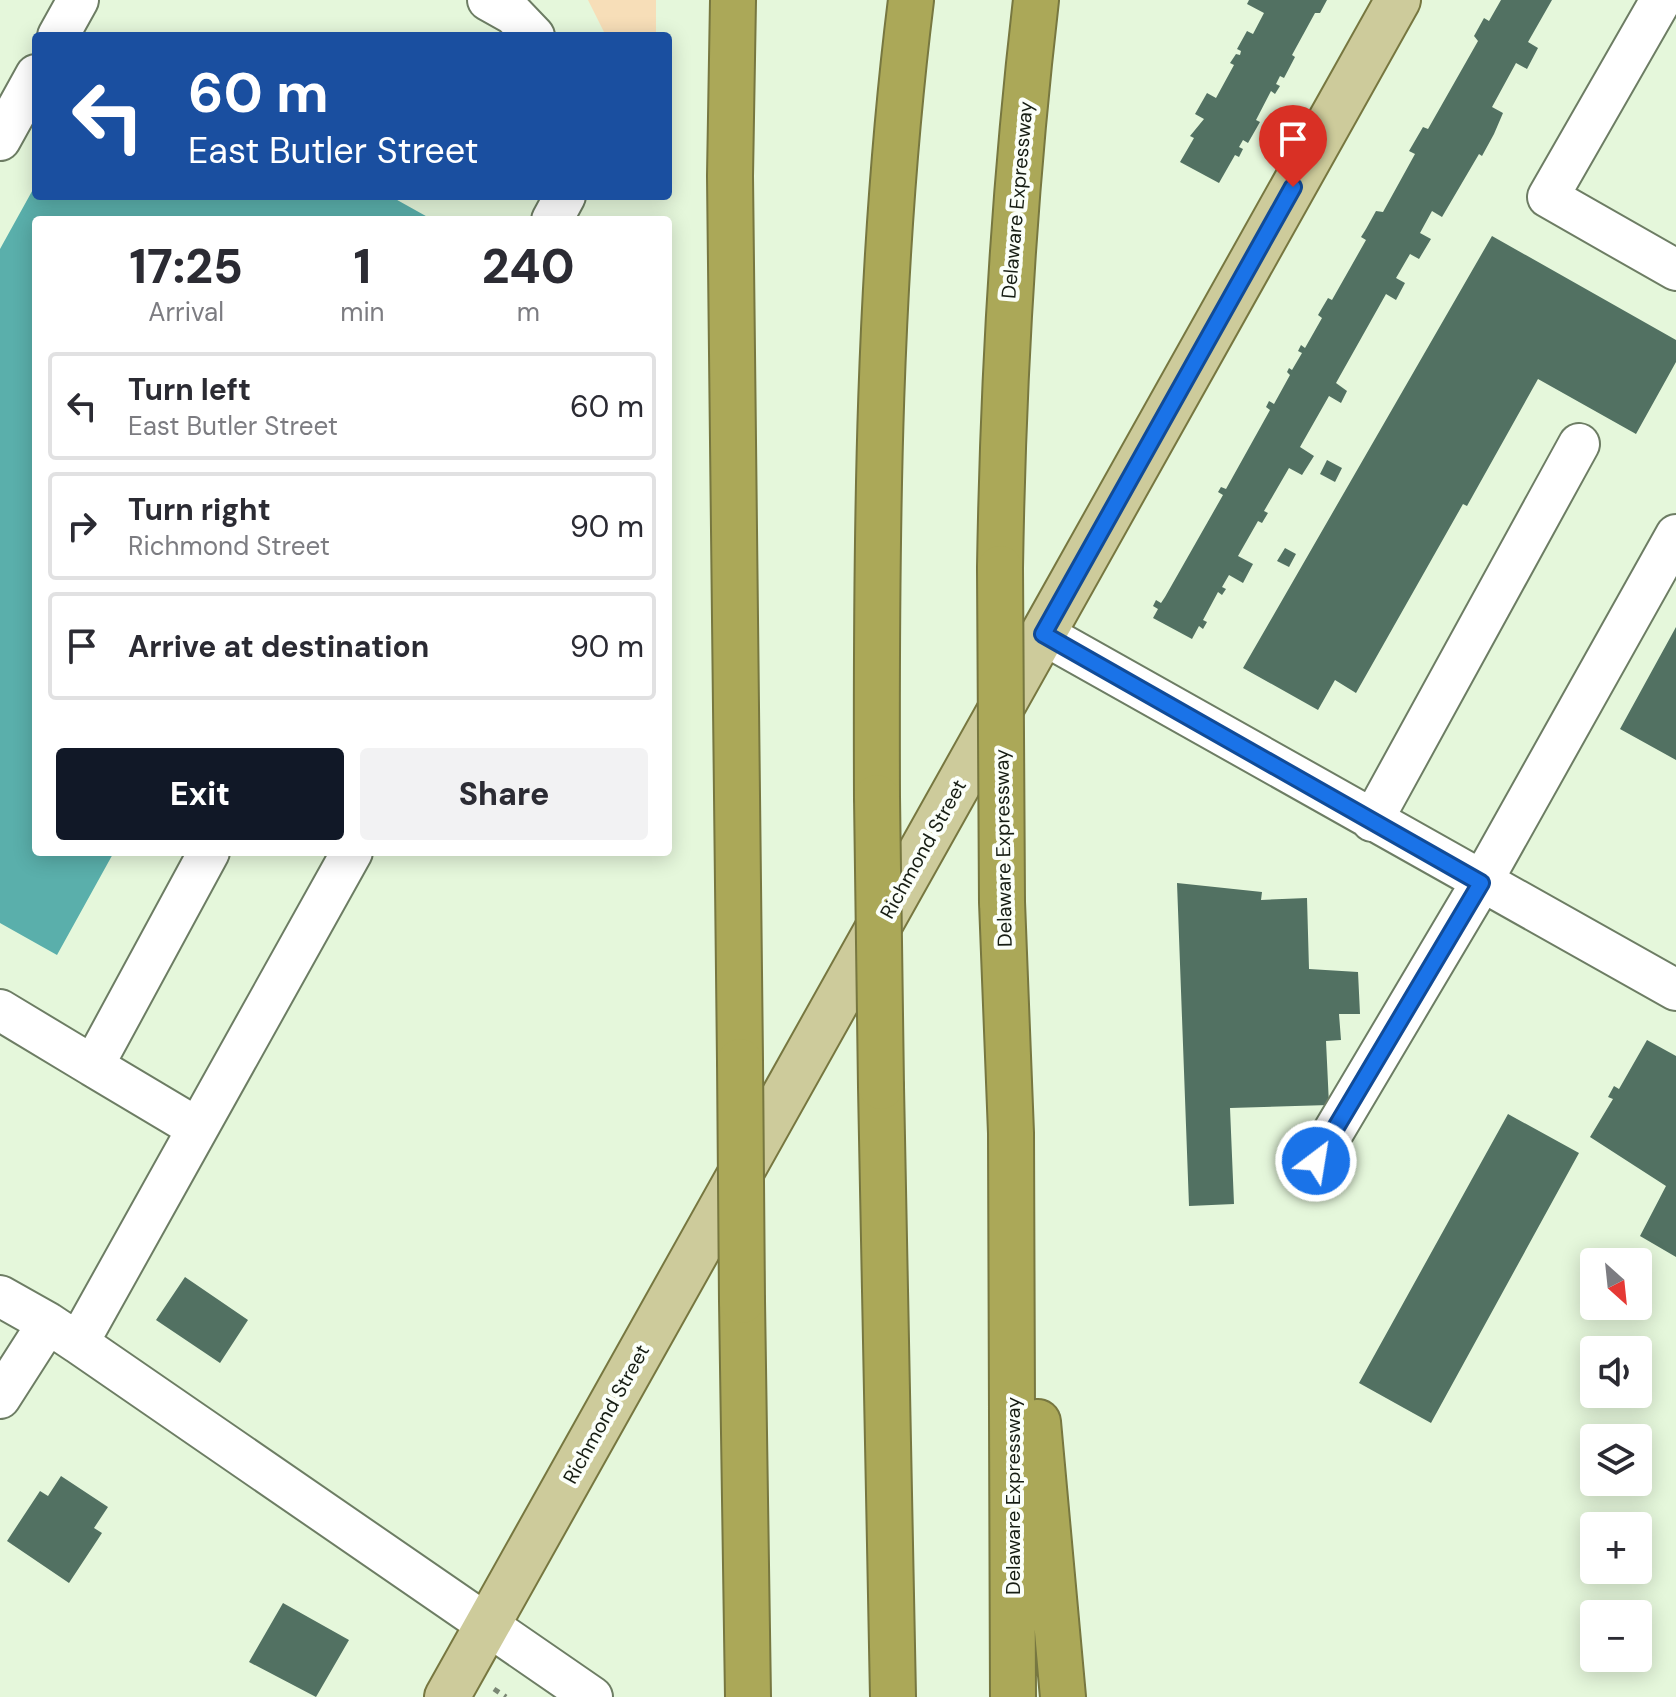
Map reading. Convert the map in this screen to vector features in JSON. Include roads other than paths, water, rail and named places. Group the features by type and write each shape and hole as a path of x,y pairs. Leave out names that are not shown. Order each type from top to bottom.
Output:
{"highway":[{"path":"733,0 730,176 748,1697"},
{"path":"893,1697 881,1087 876,583 883,323 911,0"},
{"name":"Delaware Expressway","path":"1013,1697 1011,1133 1002,902 1000,568 1004,383 1014,220 1036,0"},
{"path":"1011,1133 1063,1697"}],"main road":[{"name":"Richmond Street","path":"447,1697 1398,0"}],"street":[{"path":"60,32 78,0"},
{"path":"488,0 513,14 530,32"},
{"path":"1661,0 1548,197 1676,270"},
{"path":"0,140 32,82"},
{"path":"1372,821 1579,444"},
{"path":"1316,1161 1481,883 1676,535"},
{"path":"1043,634 1676,990"},
{"path":"93,1066 207,856"},
{"path":"0,1398 63,1333 197,1128 350,856"},
{"path":"0,1010 197,1128"},
{"path":"0,1296 63,1333 592,1697"}],"water":[{"path":"32,191 32,200 397,200 426,216 32,216 32,856 112,856 57,955 0,923 0,249"}]}
